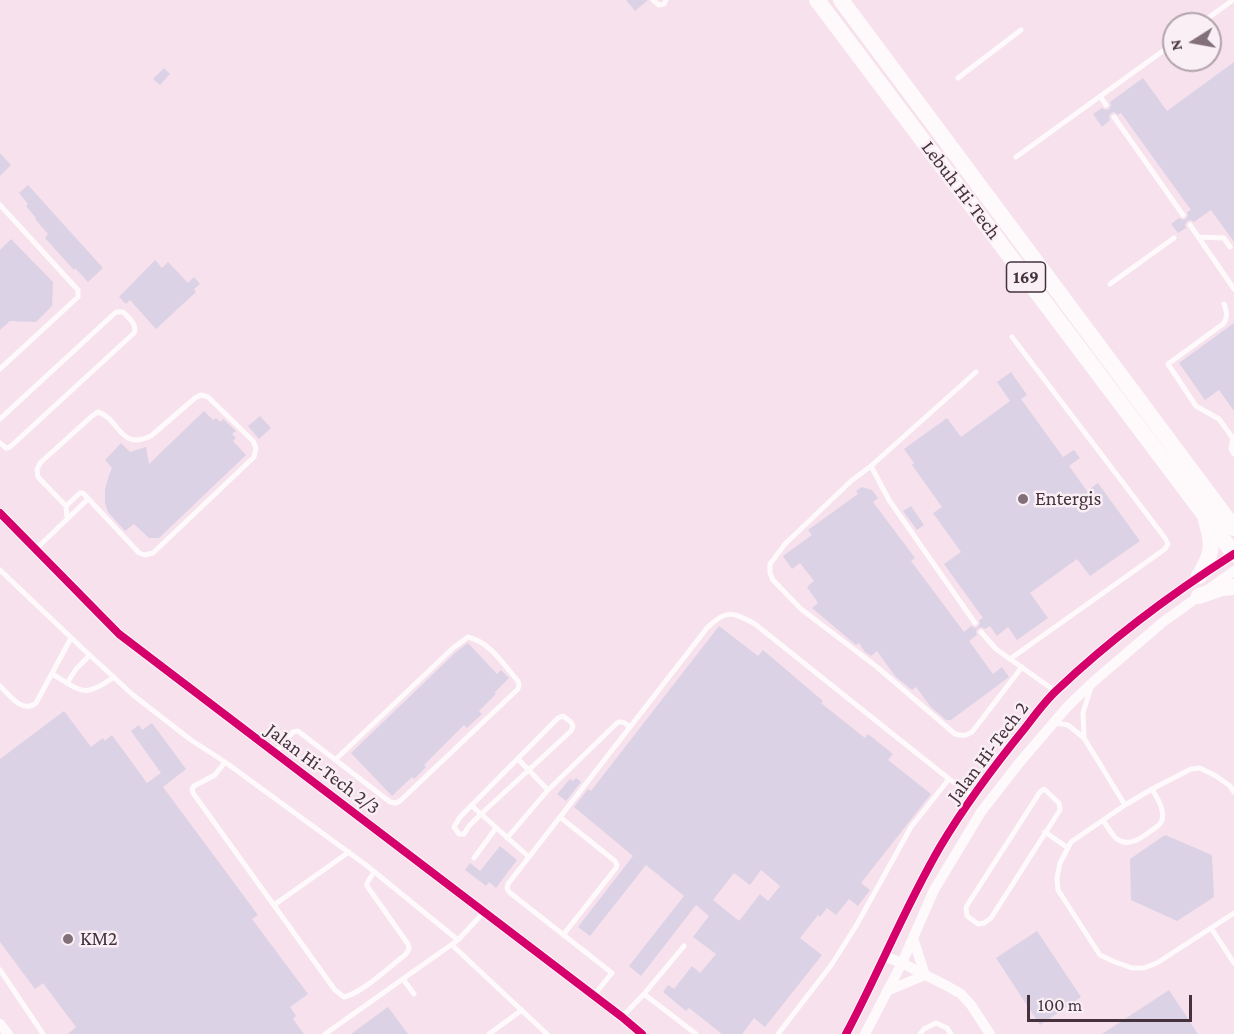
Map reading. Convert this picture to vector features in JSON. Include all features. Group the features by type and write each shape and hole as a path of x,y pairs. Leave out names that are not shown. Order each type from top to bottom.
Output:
{"main road":[{"name":"Lebuh Hi-Tech","path":"817,0 1234,554"},
{"name":"Lebuh Hi-Tech","path":"841,0 1227,514 1234,528"},
{"path":"1199,576 1209,561 1212,547 1203,511"},
{"path":"1199,596 1222,588 1234,587"}],"street":[{"name":"Jalan Hi-Tech 2/3","path":"0,513 119,634 594,995 642,1034"},
{"name":"Jalan Hi-Tech 2","path":"846,1034 910,902 941,846 973,796 1004,754 1055,691 1105,647 1199,576 1234,554"},
{"name":"Jalan Hi-Tech 2","path":"865,1034 902,963 934,890 981,812 1020,762 1066,707 1093,682 1163,622 1234,571"},
{"path":"913,938 925,975"},
{"path":"884,956 961,994 990,1034"},
{"path":"887,992 925,975"},
{"path":"0,1024 8,1034"}],"lane":[{"path":"653,0 656,4 661,5 666,0"},
{"path":"1216,12 1233,0"},
{"path":"958,78 1021,30"},
{"path":"1016,157 1162,52"},
{"path":"1100,96 1106,105"},
{"path":"1114,117 1183,215"},
{"path":"0,205 78,290 78,297 0,369"},
{"path":"1190,225 1234,287"},
{"path":"1198,237 1224,238 1230,247"},
{"path":"1110,284 1174,238"},
{"path":"1224,304 1227,319 1223,324 1168,364 1196,406 1219,419 1233,437 1231,449 1234,454"},
{"path":"0,419 116,312 123,312 135,326 134,333 10,447 6,448 0,443"},
{"path":"1010,659 1165,549 1168,544 1012,337"},
{"path":"976,372 872,466 851,482 785,544 770,564 770,573 773,580 801,609 877,668 955,734 967,735 972,732 1022,668"},
{"path":"66,506 80,493 83,493 139,553 153,554 254,457 256,448 253,441 216,404 208,397 201,395 144,440 127,438 102,413 98,412 40,464 37,470 38,477 66,506 67,519"},
{"path":"872,466 889,500 975,623"},
{"path":"36,549 88,499"},
{"path":"1,573 114,677 191,740 349,852 458,940"},
{"path":"594,995 612,973 509,892 508,884 716,619 726,615 737,615 755,624 973,796"},
{"path":"981,632 996,649 1055,691"},
{"path":"275,753 293,732 298,731 335,760 390,802 396,803 518,689 518,681 490,648 477,639 468,637 453,648 335,760"},
{"path":"0,686 20,705 25,708 31,707 36,703 72,638"},
{"path":"67,683 76,669 90,655"},
{"path":"52,674 80,690 89,692 114,677"},
{"path":"1084,738 1083,713 1093,682"},
{"path":"563,716 571,722 573,726 571,731 481,814 464,834 459,834 454,827 460,817 518,759 558,718 563,716"},
{"path":"507,838 548,790 617,723 623,722 630,727"},
{"path":"1052,723 1068,725 1084,738 1125,805"},
{"path":"518,759 548,790"},
{"path":"225,762 215,775 194,786 193,793 335,990 344,997 351,995 406,954 409,949 408,944 367,886 374,872"},
{"path":"1234,792 1230,786 1216,776 1200,768 1191,769 1125,805 1071,842 1060,863 1057,878 1058,890 1101,954 1131,968 1144,968 1157,963 1234,913"},
{"path":"778,1034 832,964 856,926 911,827 950,779"},
{"path":"1044,789 1060,806 1060,810 1045,832 991,918 978,924 967,916 966,907 1044,789"},
{"path":"1102,820 1118,840 1132,842 1139,839 1160,824 1162,820 1161,805 1152,789"},
{"path":"472,806 529,857"},
{"path":"560,817 617,865 563,935"},
{"path":"474,858 496,828"},
{"path":"1045,832 1068,848"},
{"path":"274,905 349,852"},
{"path":"326,1034 452,945 484,912"},
{"path":"1211,928 1234,963"},
{"path":"452,945 547,1034"},
{"path":"622,1017 684,946"},
{"path":"0,970 44,1034"},
{"path":"403,979 414,994"},
{"path":"644,994 696,1034"},
{"path":"489,1034 522,1010"},
{"path":"920,1034 924,1029 936,1023 947,1028 951,1034"}],"building":[{"path":"626,0 648,0 635,11"},
{"path":"1234,62 1234,242 1211,210 1194,222 1187,221 1186,228 1178,233 1171,224 1179,218 1186,219 1187,212 1191,210 1121,113 1118,115 1111,113 1110,120 1102,127 1093,114 1102,108 1109,109 1110,102 1143,78 1167,111"},
{"path":"164,68 170,74 160,85 153,79"},
{"path":"0,153 11,165 0,176"},
{"path":"28,185 103,268 88,282 45,238 48,234 35,219 26,206 28,204 19,193"},
{"path":"11,239 53,282 52,306 36,322 10,321 0,330 0,250"},
{"path":"155,260 162,268 168,262 188,283 194,277 200,284 194,289 196,292 156,329 130,300 126,304 119,297"},
{"path":"1234,323 1234,411 1219,390 1205,400 1179,363"},
{"path":"1011,372 1027,395 1021,399 1063,457 1074,450 1080,458 1069,466 1087,491 1098,483 1140,541 1090,576 1077,559 1030,593 1048,618 1017,640 1008,627 997,636 990,626 977,629 977,635 969,641 993,674 1002,667 1009,677 951,720 946,720 931,707 916,687 912,690 895,676 877,651 871,656 859,643 856,645 812,608 818,603 807,587 814,581 800,563 792,569 783,556 812,535 808,530 858,494 856,491 862,487 872,490 878,498 873,502 915,558 911,561 964,632 971,626 978,627 979,620 983,618 944,564 961,552 933,513 942,507 912,465 914,463 904,449 947,418 961,437 1010,401 997,382"},
{"path":"204,411 213,420 216,418 220,422 223,419 236,431 232,434 236,438 233,441 246,455 159,538 149,538 134,524 125,531 108,512 105,503 105,489 112,468 105,460 121,443 130,452 146,447 149,464"},
{"path":"260,416 271,428 259,439 248,426"},
{"path":"911,506 924,525 917,530 903,511"},
{"path":"719,626 758,656 763,650 823,701 821,703 865,738 868,734 893,754 888,760 931,794 861,883 870,890 858,906 849,899 836,915 827,908 820,917 818,915 800,938 822,955 765,1027 754,1018 742,1034 722,1034 689,1008 686,1011 663,992 668,985 674,989 692,966 700,973 716,954 693,937 709,916 696,905 641,976 629,966 684,896 646,865 590,936 578,927 633,856 574,807 588,789 591,791","holes":["761,870 780,886 768,901 760,894 739,921 713,900 734,873 750,885"]},
{"path":"468,643 497,674 501,670 509,678 479,711 482,714 467,728 464,725 424,765 426,767 414,779 412,777 392,796 351,753"},
{"path":"64,711 91,747 103,738 105,741 112,735 147,783 161,773 131,731 139,725 142,730 152,723 186,769 163,787 258,915 252,919 308,994 290,1007 296,1016 293,1019 304,1034 68,1034 76,1027 43,983 35,989 0,942 0,759"},
{"path":"576,778 581,782 566,801 557,794 570,779 573,781"},
{"path":"1165,835 1212,855 1214,897 1177,921 1131,900 1130,859"},
{"path":"500,846 517,860 496,888 489,882 486,886 465,870 470,863 480,871"},
{"path":"1037,931 1081,997 1040,1025 996,958"},
{"path":"1169,990 1198,1034 1102,1034"},
{"path":"388,1007 408,1034 351,1034"}],"cycle path":[{"path":"0,513 119,634 642,1034"},
{"path":"846,1034 940,847 980,786 1040,708 1120,635 1187,585 1234,554"}],"place":[{"name":"Entergis","path":"1023,499"},
{"name":"KM2","path":"68,939"}]}
